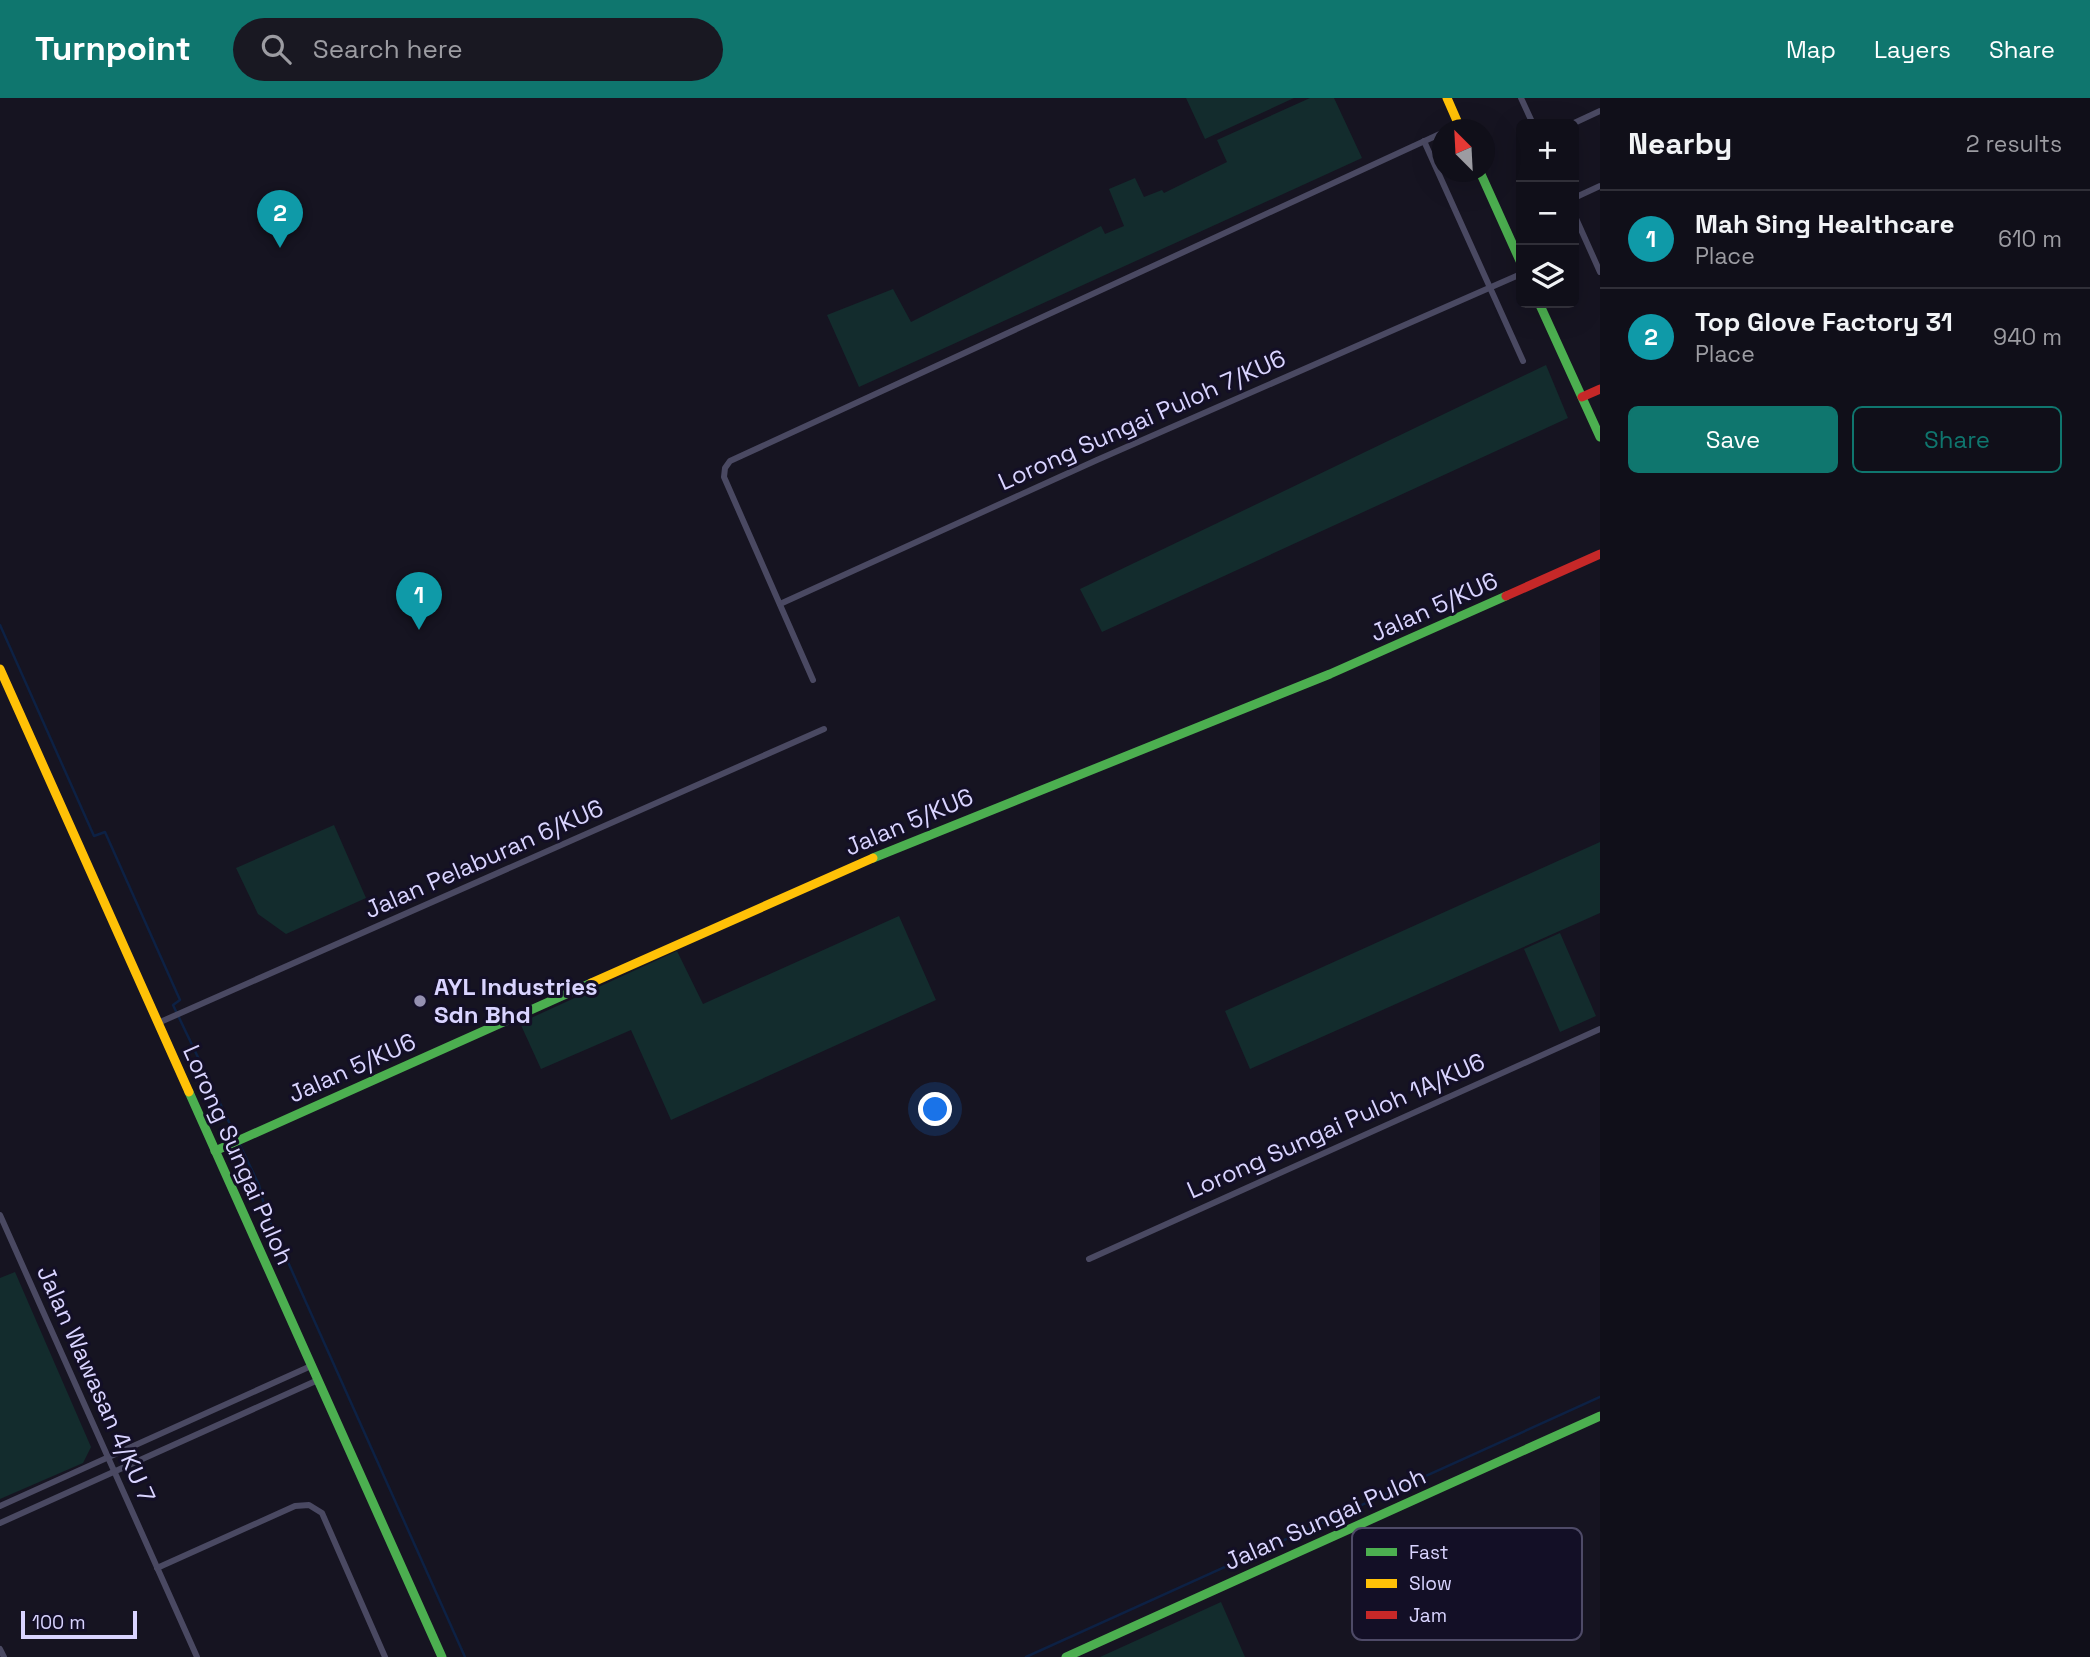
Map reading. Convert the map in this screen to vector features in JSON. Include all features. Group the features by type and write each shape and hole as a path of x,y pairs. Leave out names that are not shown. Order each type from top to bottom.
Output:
{"street":[{"path":"1447,98 1456,119"},
{"path":"1521,98 1531,119"},
{"path":"1579,121 1600,111"},
{"path":"813,680 724,477 725,468 730,461 1432,138"},
{"path":"1424,141 1523,361"},
{"path":"1485,182 1516,252"},
{"path":"1579,196 1600,186"},
{"path":"1579,224 1598,261 1600,272"},
{"name":"Lorong Sungai Puloh 7/KU6","path":"780,604 1097,460 1516,276"},
{"path":"1541,308 1600,437"},
{"path":"1582,397 1600,389"},
{"path":"1588,412 1600,407"},
{"name":"Jalan 5/KU6","path":"218,1149 862,863 986,810 1330,674 1600,554"},
{"name":"Lorong Sungai Puloh","path":"1,673 4,691 218,1149 311,1366 442,1657"},
{"name":"Jalan Pelaburan 6/KU6","path":"158,1023 824,729"},
{"name":"Lorong Sungai Puloh 1A/KU6","path":"1088,1259 1600,1029"},
{"name":"Jalan Wawasan 4/KU 7","path":"0,1215 197,1657"},
{"path":"0,1506 311,1366"},
{"path":"0,1523 318,1380"},
{"name":"Jalan Sungai Puloh","path":"1066,1657 1600,1416"},
{"path":"157,1568 295,1506 309,1505 322,1513 385,1657"},
{"path":"0,1649 4,1657"}],"green space":[{"path":"1186,98 1294,98 1205,139"},
{"path":"1310,98 1334,98 1362,158 859,387 827,315 893,289 911,322 1101,226 1105,234 1124,226 1109,189 1135,178 1144,197 1162,190 1164,193 1227,162 1217,140"},
{"path":"1546,365 1568,418 1102,632 1080,589"},
{"path":"334,825 366,898 286,934 258,914 236,868"},
{"path":"1600,842 1600,913 1250,1069 1225,1011"},
{"path":"899,916 936,1000 671,1120 631,1030 541,1069 520,1023 677,951 703,1004"},
{"path":"1560,933 1596,1016 1560,1032 1524,949"},
{"path":"15,1272 91,1447 83,1463 0,1499 0,1278"},
{"path":"1221,1602 1245,1657 1100,1657"}],"waterway":[{"path":"0,625 94,836 105,832 180,1000 173,1005 259,1185 266,1213 465,1657"},
{"path":"1026,1657 1600,1397"}],"traffic: fast":[{"path":"1485,182 1516,252"},
{"path":"1541,308 1600,437"},
{"path":"873,858 1330,674 1506,596"},
{"path":"215,1151 591,983"},
{"path":"189,1092 442,1657"},
{"path":"1066,1657 1600,1416"}],"traffic: slow":[{"path":"1447,98 1456,119"},
{"path":"0,669 189,1092"},
{"path":"591,983 873,858"}],"traffic: jam":[{"path":"1582,397 1600,389"},
{"path":"1506,596 1600,554"}],"place":[{"name":"Top Glove Factory 31","path":"280,248"},
{"name":"Mah Sing Healthcare","path":"419,630"},
{"name":"AYL Industries Sdn Bhd","path":"420,1001"}]}
